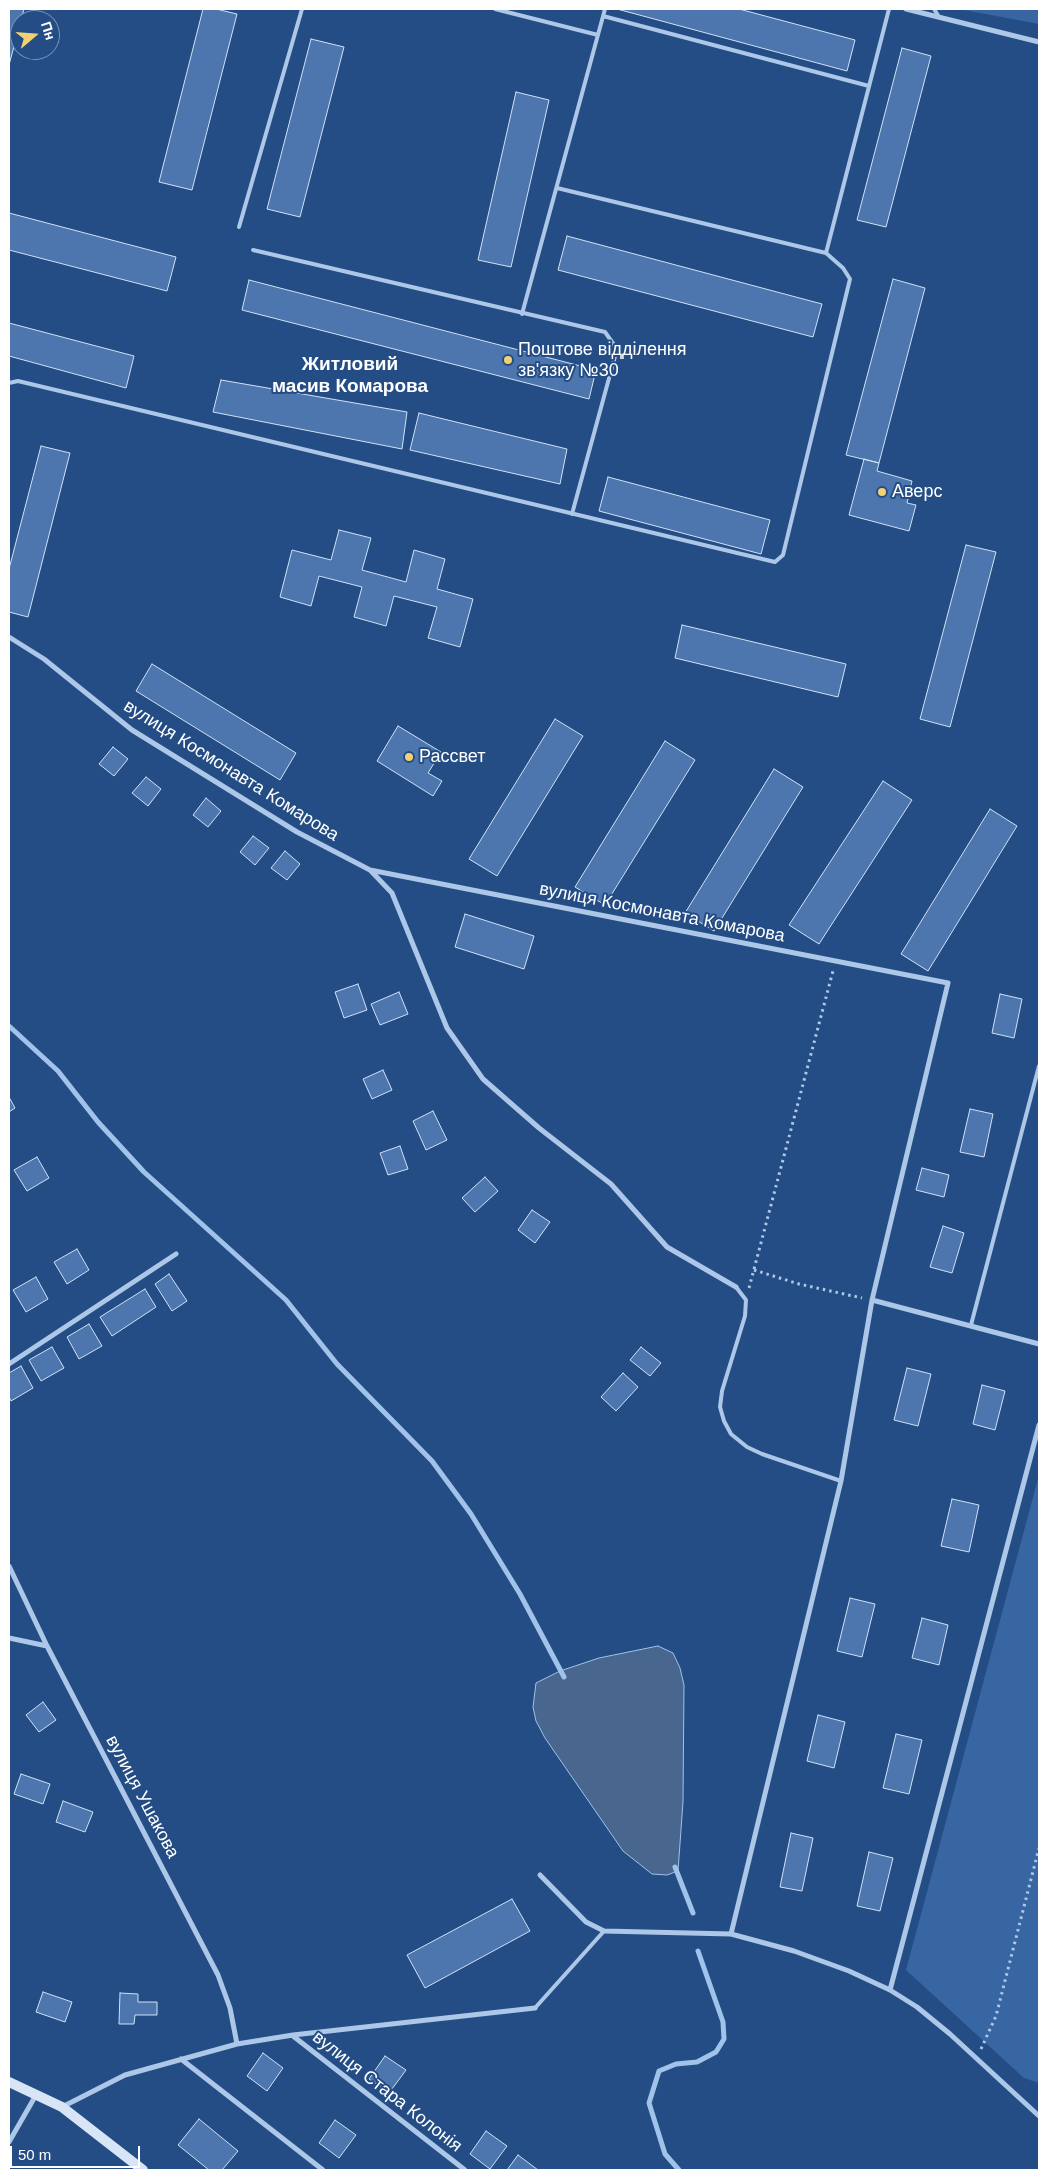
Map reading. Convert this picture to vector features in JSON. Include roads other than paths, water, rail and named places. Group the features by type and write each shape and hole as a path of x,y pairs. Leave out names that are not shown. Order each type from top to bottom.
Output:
{"main road":[{"path":"9,2082 62,2107 143,2170"}],"street":[{"path":"906,9 1039,42"},
{"name":"вулиця Космонавта Комарова","path":"9,637 44,659 132,730 297,832 370,870 948,983 872,1300"},
{"name":"вулиця Космонавта Комарова","path":"370,870 392,893 447,1028 484,1079 538,1128 611,1184 667,1247 736,1287"},
{"path":"9,1364 176,1254"},
{"path":"731,1934 841,1481 872,1300 1039,1344"},
{"path":"890,1990 1039,1425"},
{"name":"вулиця Ушакова","path":"9,1566 47,1646 218,1976 230,2008 237,2044"},
{"path":"9,1638 47,1646"},
{"path":"540,1875 586,1922 604,1931 731,1934 794,1951 849,1971 890,1990 918,2007 1039,2116"},
{"path":"62,2107 125,2075 237,2044 535,2008"},
{"name":"вулиця Стара Колонія","path":"293,2036 465,2170"},
{"path":"181,2058 324,2170"},
{"path":"9,2142 37,2094"}],"lane":[{"path":"239,227 302,9"},
{"path":"495,9 598,35"},
{"path":"522,314 604,9"},
{"path":"826,253 889,9"},
{"path":"934,9 939,17"},
{"path":"603,16 869,86"},
{"path":"9,383 18,381 775,562 783,555 850,279 842,268 826,253 557,188"},
{"path":"253,250 605,332 617,348 572,514"},
{"path":"972,1325 1039,1066"},
{"path":"736,1287 746,1300 745,1316 722,1391 720,1407 724,1421 731,1434 754,1451 841,1481"},
{"path":"535,2008 604,1931"}],"waterway":[{"path":"9,1026 58,1071 98,1122 144,1172 286,1300 337,1364 432,1461 471,1514 520,1594 564,1677"},
{"path":"675,1867 693,1913"},
{"path":"679,2170 665,2154 649,2103 659,2071 676,2064 697,2062 716,2052 724,2039 723,2022 698,1951"}],"place":[{"name":"Поштове відділення зв'язку №30","path":"508,360"},
{"name":"Аверс","path":"882,492"},
{"name":"Рассвет","path":"409,757"}],"district":[{"name":"Житловий масив Комарова","path":"350,376"}]}
